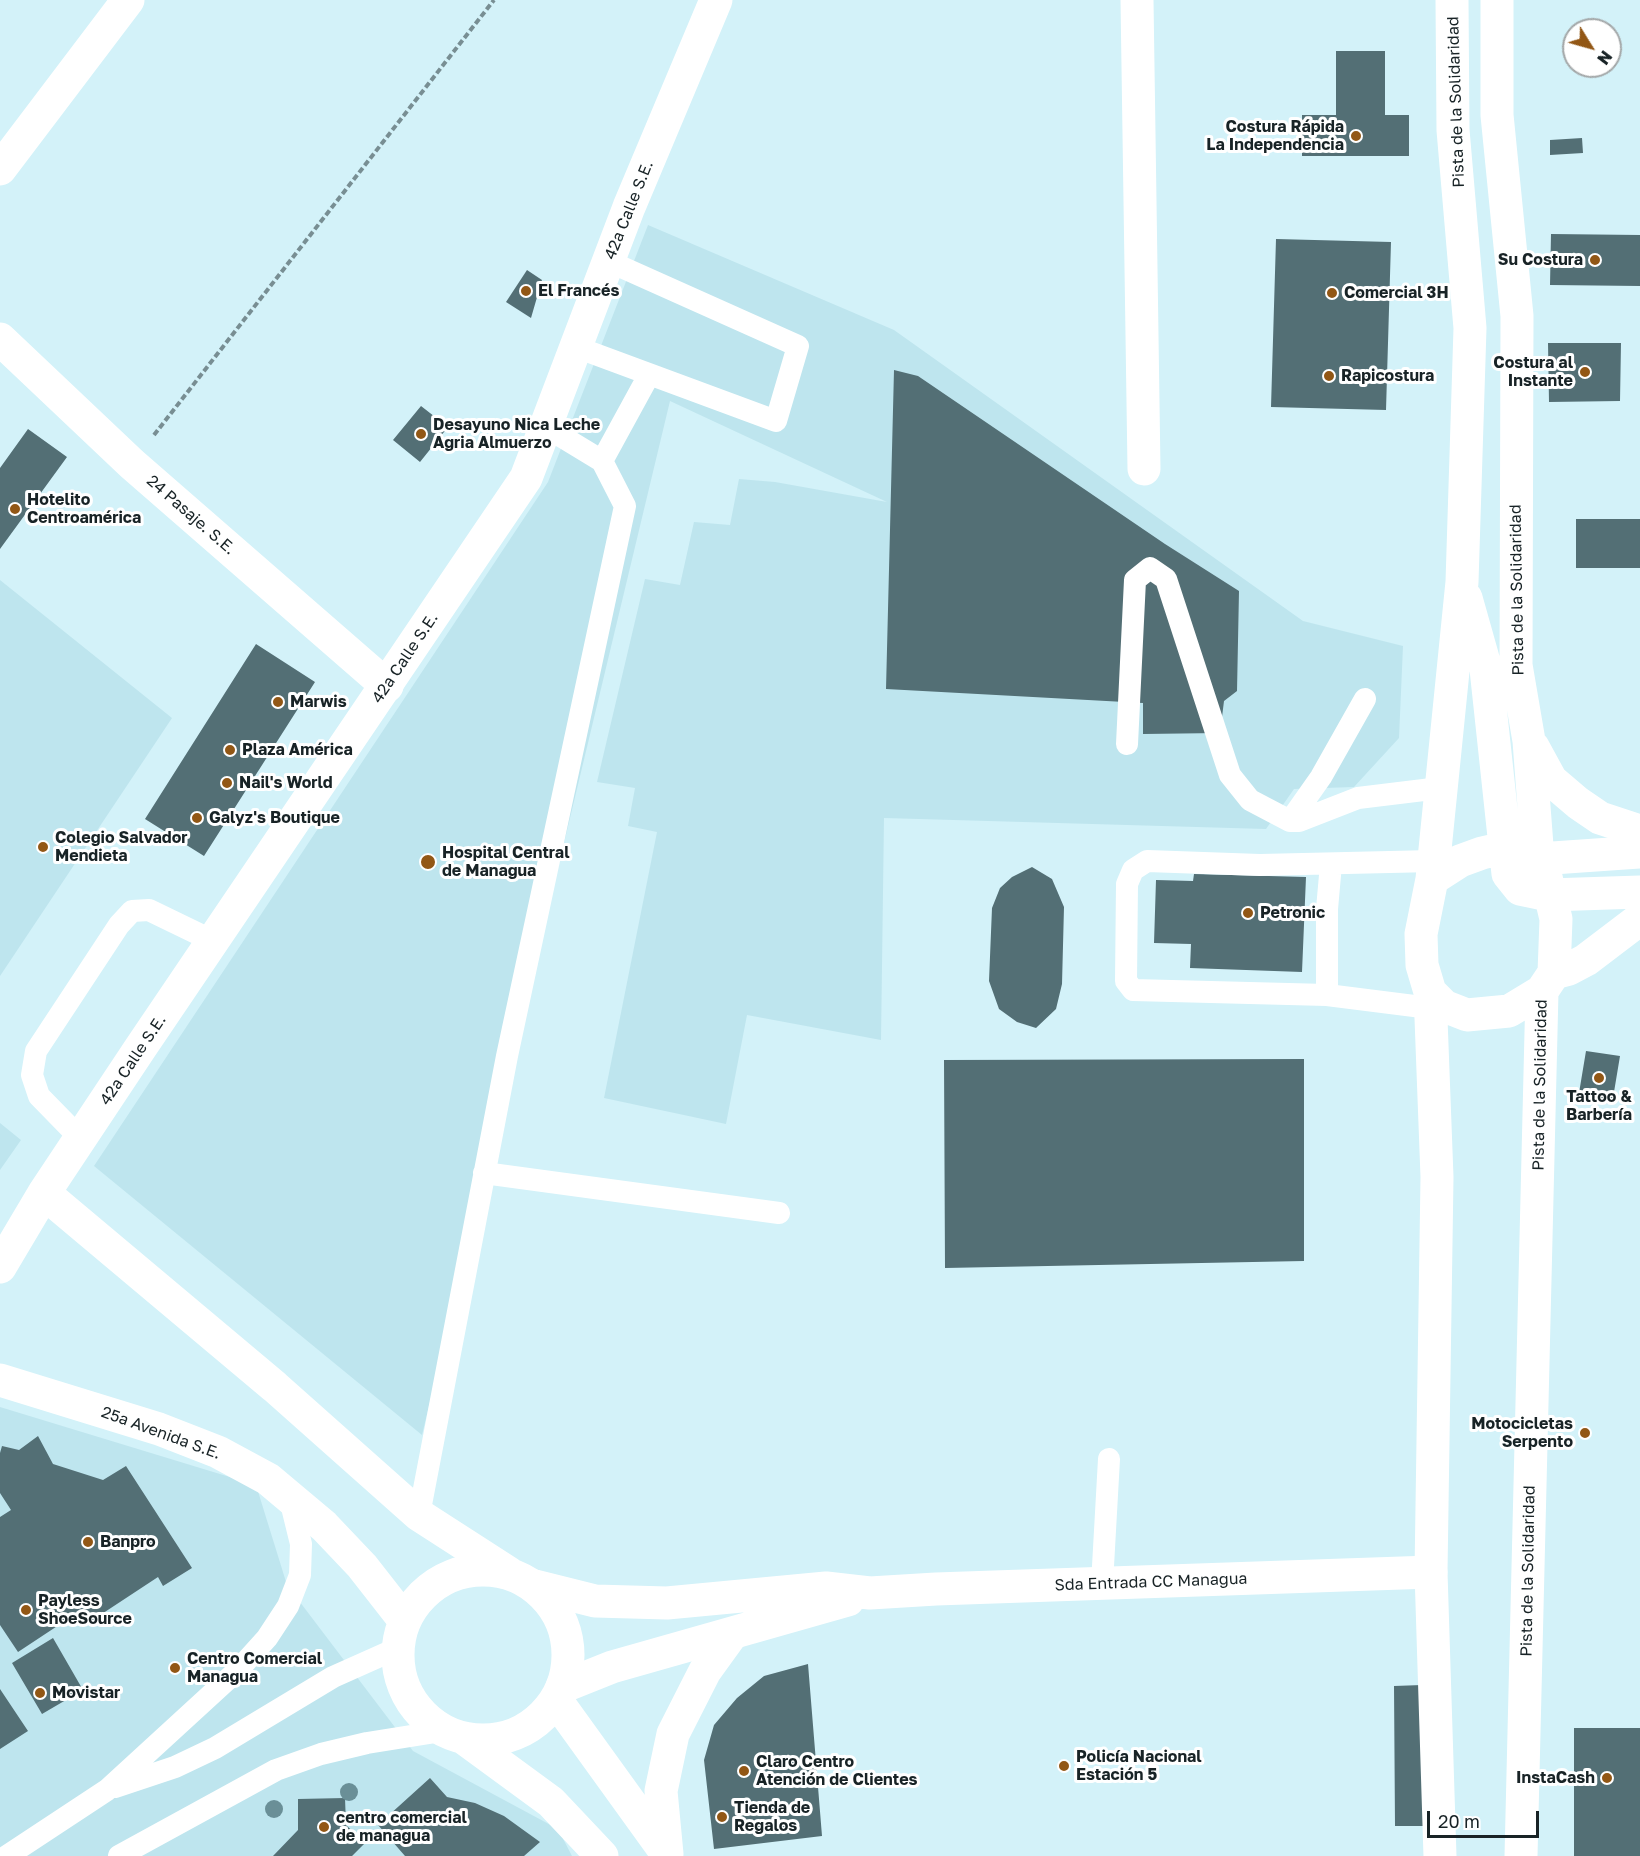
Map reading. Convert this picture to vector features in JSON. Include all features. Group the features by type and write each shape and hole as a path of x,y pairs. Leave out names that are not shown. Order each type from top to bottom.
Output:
{"street":[{"path":"0,169 128,0"},
{"name":"42a Calle S.E.","path":"0,1267 44,1193 526,478 608,261 716,0"},
{"path":"1137,0 1144,470"},
{"name":"Pista de la Solidaridad","path":"1440,1856 1431,1572 1437,1177 1430,1000 1422,965 1420,934 1432,870 1462,582 1470,328 1453,130 1452,0"},
{"name":"Pista de la Solidaridad","path":"1497,0 1497,115 1517,316 1516,665 1529,741 1538,859 1546,877 1556,919 1548,982 1521,1856"},
{"name":"24 Pasaje. S.E.","path":"0,339 132,464 387,686"},
{"path":"1462,582 1486,669 1508,874 1520,889 1549,895 1640,892"},
{"path":"1529,741 1551,780 1578,803 1600,818 1640,831"},
{"path":"1432,870 1504,848 1538,859 1640,852"},
{"path":"1430,1000 1467,1015 1509,1011 1548,982 1586,960 1640,919"},
{"path":"44,1193 275,1387 419,1515 522,1580 554,1606 566,1632 569,1660 559,1694 539,1720 517,1734 492,1741 454,1735"},
{"name":"25a Avenida S.E.","path":"0,1380 159,1428 218,1452 268,1479 324,1526 362,1566 401,1634"},
{"path":"602,1856 551,1802 417,1710 401,1681 401,1634 423,1595 448,1577 478,1569 595,1601 667,1603 826,1588 870,1593"},
{"name":"Sda Entrada CC Managua","path":"870,1593 1431,1572"},
{"path":"559,1694 612,1667 731,1635 870,1593"},
{"path":"667,1855 661,1791 673,1734 705,1671 731,1635"},
{"path":"559,1694 667,1855"}],"lane":[{"path":"576,346 776,421 798,346 608,261"},
{"path":"602,461 649,375"},
{"path":"419,1515 507,1056 625,506 602,461 546,427"},
{"path":"1127,744 1135,580 1150,568 1166,579 1230,775 1250,800 1290,821 1299,821 1358,798 1440,788"},
{"path":"1290,821 1321,777 1365,699"},
{"path":"1430,1000 1133,990 1126,981 1127,884 1133,870 1147,861 1331,864 1432,870"},
{"path":"1328,995 1327,909 1331,864"},
{"path":"81,1139 39,1096 32,1075 36,1051 113,935 132,911 149,910 213,941"},
{"path":"484,1173 779,1213"},
{"path":"1102,1584 1108,1459"},
{"path":"6,1856 107,1790 239,1669 267,1638 288,1606 300,1575 301,1544 289,1495"},
{"path":"107,1790 175,1767 205,1752 401,1634"},
{"path":"119,1856 276,1770 321,1754 367,1743 454,1735"}],"path":[{"path":"175,409 154,437 494,0"}],"shaded area":[{"name":"Hospital Central de Managua","path":"648,225 894,330 1303,621 1403,646 1399,738 1354,787 1294,789 1266,829 884,818 881,1040 747,1015 726,1124 604,1098 657,832 628,826 635,788 597,782 645,579 680,585 694,522 730,525 739,479 775,482 887,502 670,401 422,1435 94,1166 548,482"},
{"name":"Colegio Salvador Mendieta","path":"0,580 172,718 0,976"},
{"path":"0,1123 21,1140 0,1170"},
{"name":"Centro Comercial Managua","path":"0,1407 256,1485 287,1585 413,1751 558,1829 572,1856 0,1856"}],"building":[{"path":"1336,51 1385,51 1385,115 1409,115 1409,156 1302,156 1302,115 1336,115"},
{"path":"1582,138 1583,153 1550,155 1550,140"},
{"name":"Su Costura","path":"1551,234 1640,235 1640,286 1550,285"},
{"name":"Comercial 3H","path":"1276,239 1391,242 1386,410 1271,407"},
{"name":"El Francés","path":"527,270 542,280 531,318 506,302"},
{"name":"Costura al Instante","path":"1548,343 1621,343 1620,401 1549,402"},
{"path":"894,370 918,376 1165,544 1239,591 1237,691 1224,701 1220,733 1143,734 1143,703 886,689"},
{"name":"Desayuno Nica Leche Agria Almuerzo","path":"421,406 448,427 420,462 393,440"},
{"name":"Hotelito Centroamérica","path":"28,429 67,457 0,549 0,468"},
{"path":"1576,519 1640,519 1640,568 1576,568"},
{"name":"Plaza América","path":"256,644 315,682 204,856 145,819"},
{"path":"1032,867 1052,879 1064,907 1062,984 1056,1009 1036,1028 1017,1022 999,1009 989,981 992,908 1000,888 1012,877"},
{"name":"Petronic","path":"1194,874 1306,877 1302,972 1190,968 1191,944 1154,943 1156,880 1193,881"},
{"name":"Tattoo & Barbería","path":"1586,1051 1620,1056 1612,1104 1578,1099"},
{"path":"1304,1059 1304,1261 945,1268 944,1060"},
{"name":"Banpro","path":"38,1436 53,1464 103,1480 126,1466 192,1568 163,1586 158,1577 82,1627 74,1615 18,1652 0,1625 0,1517 11,1510 0,1493 0,1453 2,1446 19,1450"},
{"path":"53,1638 83,1690 42,1714 12,1663"},
{"path":"808,1664 822,1836 714,1849 704,1760 714,1725 737,1698 764,1676"},
{"path":"1422,1685 1424,1826 1395,1826 1394,1686"},
{"path":"0,1689 28,1731 0,1749"},
{"name":"InstaCash","path":"1574,1728 1640,1728 1640,1856 1574,1856"},
{"path":"430,1778 447,1797 475,1803 504,1816 540,1842 524,1856 405,1856 378,1825"},
{"name":"centro comercial de managua","path":"345,1798 346,1825 365,1843 352,1856 273,1856 298,1830 298,1799"}],"place":[{"name":"Costura Rápida La Independencia","path":"1356,136"},
{"name":"Su Costura","path":"1595,260"},
{"name":"El Francés","path":"526,291"},
{"name":"Comercial 3H","path":"1332,293"},
{"name":"Costura al Instante","path":"1585,372"},
{"name":"Rapicostura","path":"1329,376"},
{"name":"Desayuno Nica Leche Agria Almuerzo","path":"421,434"},
{"name":"Hotelito Centroamérica","path":"15,509"},
{"name":"Marwis","path":"278,702"},
{"name":"Plaza América","path":"230,750"},
{"name":"Nail's World","path":"227,783"},
{"name":"Galyz's Boutique","path":"197,818"},
{"name":"Colegio Salvador Mendieta","path":"43,847"},
{"name":"Hospital Central de Managua","path":"428,862"},
{"name":"Petronic","path":"1248,913"},
{"name":"Tattoo & Barbería","path":"1599,1078"},
{"name":"Motocicletas Serpento","path":"1585,1433"},
{"name":"Banpro","path":"88,1542"},
{"name":"Payless ShoeSource","path":"26,1610"},
{"name":"Centro Comercial Managua","path":"175,1668"},
{"name":"Movistar","path":"40,1693"},
{"name":"Policía Nacional Estación 5","path":"1064,1766"},
{"name":"Claro Centro Atención de Clientes","path":"744,1771"},
{"name":"InstaCash","path":"1607,1778"},
{"name":"Tienda de Regalos","path":"722,1817"},
{"name":"centro comercial de managua","path":"324,1827"}]}
